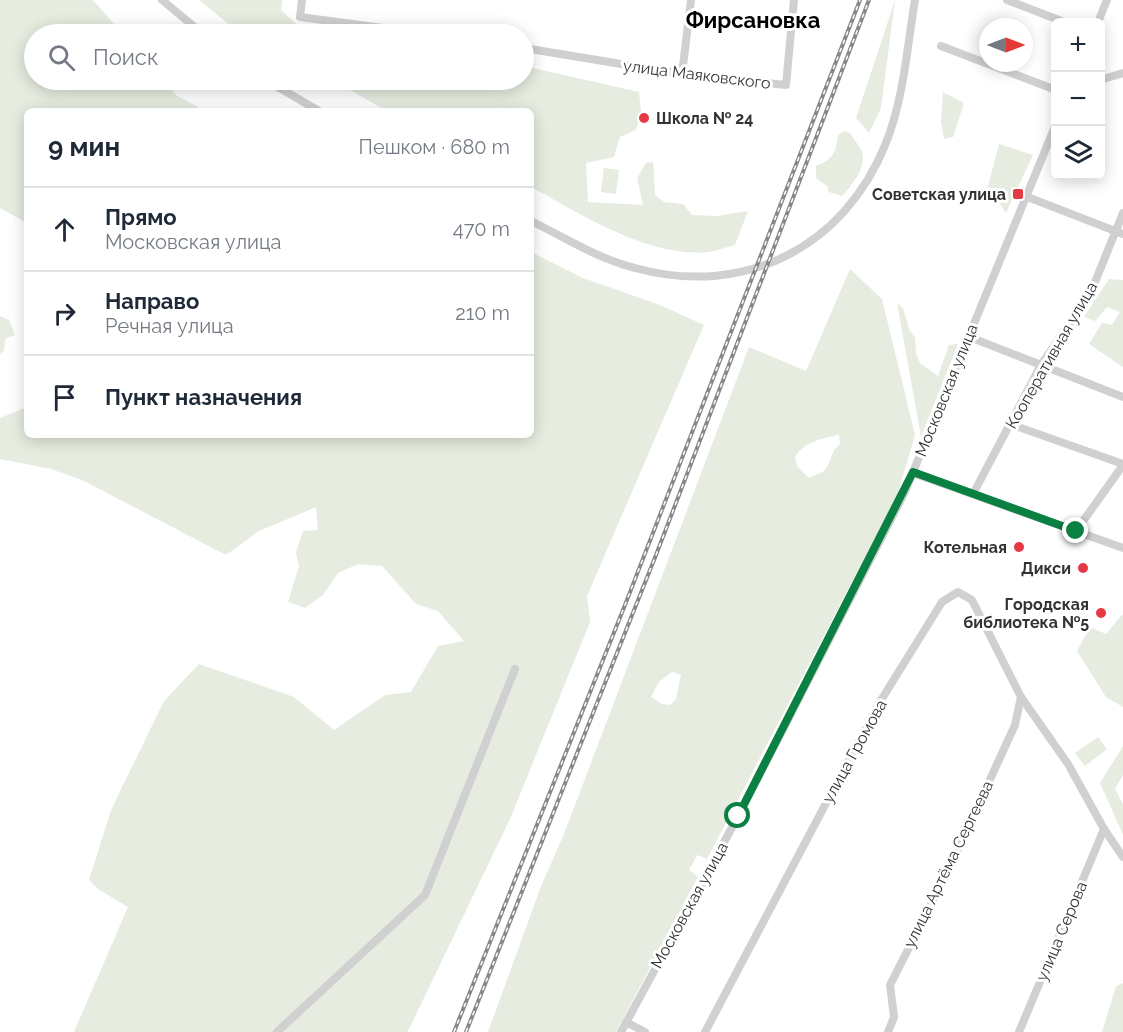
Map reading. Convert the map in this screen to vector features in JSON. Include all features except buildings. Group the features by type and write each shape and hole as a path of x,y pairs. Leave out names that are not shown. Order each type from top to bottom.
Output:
{"street":[{"path":"162,0 191,24"},
{"path":"302,0 300,17 353,24"},
{"path":"682,74 691,0"},
{"name":"улица Маяковского","path":"534,50 682,74 786,85 794,0"},
{"path":"534,222 608,259 659,274 701,276 759,267 792,254 830,226 852,203 872,175 887,142 896,111 915,0"},
{"path":"1007,0 1054,18"},
{"path":"1100,18 1107,0"},
{"path":"941,46 1051,88"},
{"path":"1105,79 1123,73"},
{"path":"283,90 314,108"},
{"name":"Московская улица","path":"621,1032 742,809 913,472 1055,126"},
{"path":"1025,196 1119,232"},
{"name":"Кооперативная улица","path":"973,494 1041,365 1091,292 1119,232 1123,213"},
{"path":"967,336 1123,397"},
{"path":"1010,424 1123,464 1076,531"},
{"path":"913,472 1123,549"},
{"name":"улица Громова","path":"705,1032 878,705 942,602 958,592 972,600 1021,697"},
{"path":"277,1032 425,895 515,669"},
{"path":"1021,697 1068,764 1104,829 1123,857"},
{"name":"улица Артёма Сергеева","path":"888,1032 894,1017 890,985 948,871 1014,725 1021,697"},
{"name":"улица Серова","path":"1019,1032 1104,829"},
{"path":"626,1022 645,1032"}],"shaded area":[{"path":"0,0 93,0 114,24 24,24 24,90 171,90 177,96 200,108 24,108 24,221 0,208"},
{"path":"199,0 282,0 281,10 296,24 229,24"},
{"path":"895,0 881,108 869,133 856,118"},
{"path":"534,68 639,92 641,112 636,130 620,137 614,157 586,163 588,202 643,205 637,178 646,163 653,162 655,195 664,202 683,204 692,215 717,216 748,211 735,245 708,252 685,252 662,248 616,232 534,189 534,108 382,108 350,90 534,90"},
{"path":"943,92 964,103 953,137 944,139 941,122"},
{"path":"844,131 850,133 861,149 863,162 855,180 842,196 829,192 827,186 816,178 816,166 830,158 835,151 838,135"},
{"path":"999,144 1033,155 1006,213 988,186"},
{"path":"604,168 619,170 616,194 601,192"},
{"path":"534,254 583,278 660,305 704,325 587,596 590,622 510,819 407,1032 74,1032 128,907 98,889 89,880 111,810 164,701 199,664 294,697 334,730 385,695 411,692 438,646 464,641 438,611 416,604 382,566 358,564 338,573 323,595 305,608 288,602 299,566 296,553 303,531 318,530 316,507 259,531 226,555 82,480 51,469 0,459 0,418 24,408 24,438 534,438"},
{"path":"850,269 882,299 915,435 897,496 707,859 697,855 689,870 698,877 616,1032 488,1032 540,889 564,834 749,347 806,371","holes":["839,435 840,444 834,450 824,471 809,478 797,466 795,457 809,444","672,672 681,675 676,699 670,705 662,704 651,697 659,682"]},
{"path":"1109,279 1123,280 1123,367 1089,344 1102,323 1112,325 1120,312 1107,307 1095,321 1084,317"},
{"path":"897,303 903,308 909,329 915,338 916,354 920,363 938,376 949,345 958,344 921,437"},
{"path":"0,316 9,320 15,335 5,339 4,351 0,354"},
{"path":"1074,606 1083,610 1077,625 1068,621"},
{"path":"1123,614 1123,707 1106,697 1077,651 1090,627 1106,634"},
{"path":"1098,737 1107,749 1085,766 1075,753"},
{"path":"1123,746 1123,775 1115,789 1123,804 1123,835 1100,783"},
{"path":"1123,983 1123,1032 1102,1032 1116,986"}],"railway":[{"path":"454,1032 625,605 860,0"},
{"path":"466,1032 656,555 869,0"}],"place":[{"name":"Школа № 24","path":"644,118"},
{"name":"Советская улица","path":"1018,194"},
{"name":"Котельная","path":"1019,547"},
{"name":"Дикси","path":"1083,568"},
{"name":"Городская библиотека №5","path":"1101,613"}],"district":[{"name":"Фирсановка","path":"753,20"}],"route":[{"path":"738,816 812,667 904,494 913,472 1076,531"}]}
